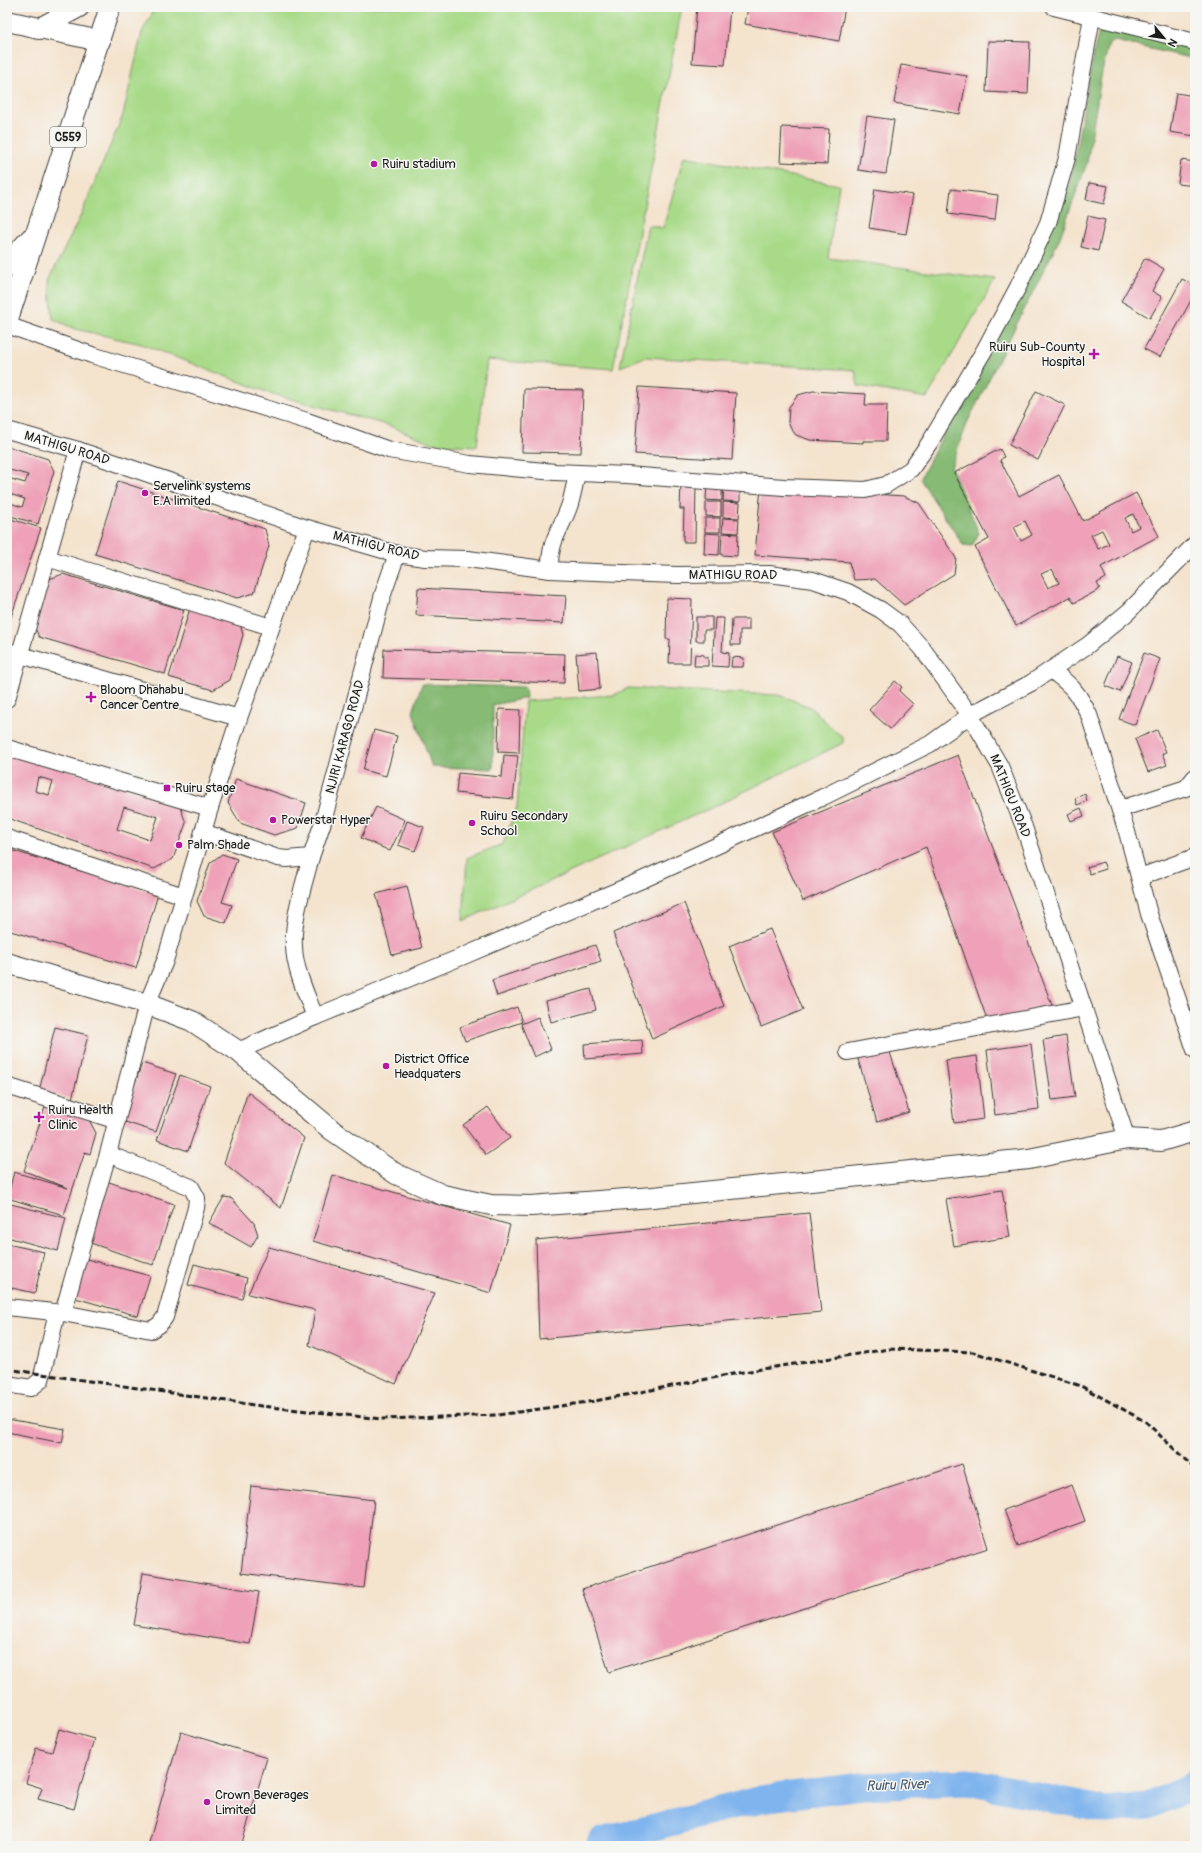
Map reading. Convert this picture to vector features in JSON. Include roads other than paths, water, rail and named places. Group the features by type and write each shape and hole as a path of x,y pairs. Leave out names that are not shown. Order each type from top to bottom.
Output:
{"main road":[{"path":"38,29 79,7"},
{"name":"C559","path":"7,323 100,42 110,7"},
{"path":"7,21 100,42"},
{"name":"C559","path":"7,267 19,251 37,233"},
{"path":"7,963 147,1004 192,1021 238,1051 333,1131 396,1174 443,1195 491,1205 531,1206 653,1197 1029,1159 1127,1139 1161,1141 1195,1131"}],"street":[{"path":"1054,7 1195,42"},
{"path":"7,323 92,355 306,421 389,450 470,464 577,473 784,487 864,490 886,485 911,468 930,442 985,349 1018,287 1048,223 1067,158 1092,17"},
{"name":"MATHIGU ROAD","path":"7,430 78,450 307,528 397,554 425,558 468,559 550,570 677,575 769,574 813,580 848,592 881,610 900,624 922,648 970,714 1003,773 1024,827 1127,1139"},
{"path":"7,699 13,653 47,558 78,450"},
{"path":"550,570 552,544 570,504 577,473"},
{"path":"7,1384 31,1388 40,1380 108,1154 147,1004 165,961 210,808 239,718 307,528"},
{"path":"238,1051 315,1017 466,956 649,877 823,797 930,744 970,714 1032,683 1088,645 1128,612 1195,544"},
{"name":"NJIRI KARAGO ROAD","path":"315,1017 299,973 294,947 298,910 311,857 323,822 375,624 397,554"},
{"path":"47,558 271,627"},
{"path":"13,653 239,718"},
{"path":"1051,670 1073,687 1081,698 1089,715 1120,809 1149,914 1195,1050"},
{"path":"7,748 210,808"},
{"path":"1120,809 1186,788 1195,777"},
{"path":"203,832 278,858 287,859 311,857"},
{"path":"7,838 184,896"},
{"path":"1140,877 1195,857"},
{"path":"848,1052 1084,1008"},
{"path":"7,1086 117,1121"},
{"path":"7,1307 60,1313 150,1330 160,1325 169,1302 196,1208 197,1198 191,1187 108,1154"}],"waterway":[{"name":"Ruiru River","path":"599,1846 601,1841 761,1799 861,1786 968,1782 1105,1810 1148,1806 1190,1788 1195,1783"}],"railway":[{"path":"7,1369 261,1406 382,1419 498,1415 595,1401 743,1372 889,1349 973,1352 1081,1386 1146,1422 1195,1469"}],"place":[{"name":"Ruiru stadium","path":"374,164"},
{"name":"Ruiru Sub-County Hospital","path":"1094,354"},
{"name":"Servelink systems E.A limited","path":"145,493"},
{"name":"Bloom Dhahabu Cancer Centre","path":"91,697"},
{"name":"Ruiru stage","path":"167,788"},
{"name":"Powerstar Hyper","path":"273,820"},
{"name":"Ruiru Secondary School","path":"472,823"},
{"name":"Palm Shade","path":"179,845"},
{"name":"District Office Headquaters","path":"386,1066"},
{"name":"Ruiru Health Clinic","path":"39,1117"},
{"name":"Crown Beverages Limited","path":"207,1802"}]}
